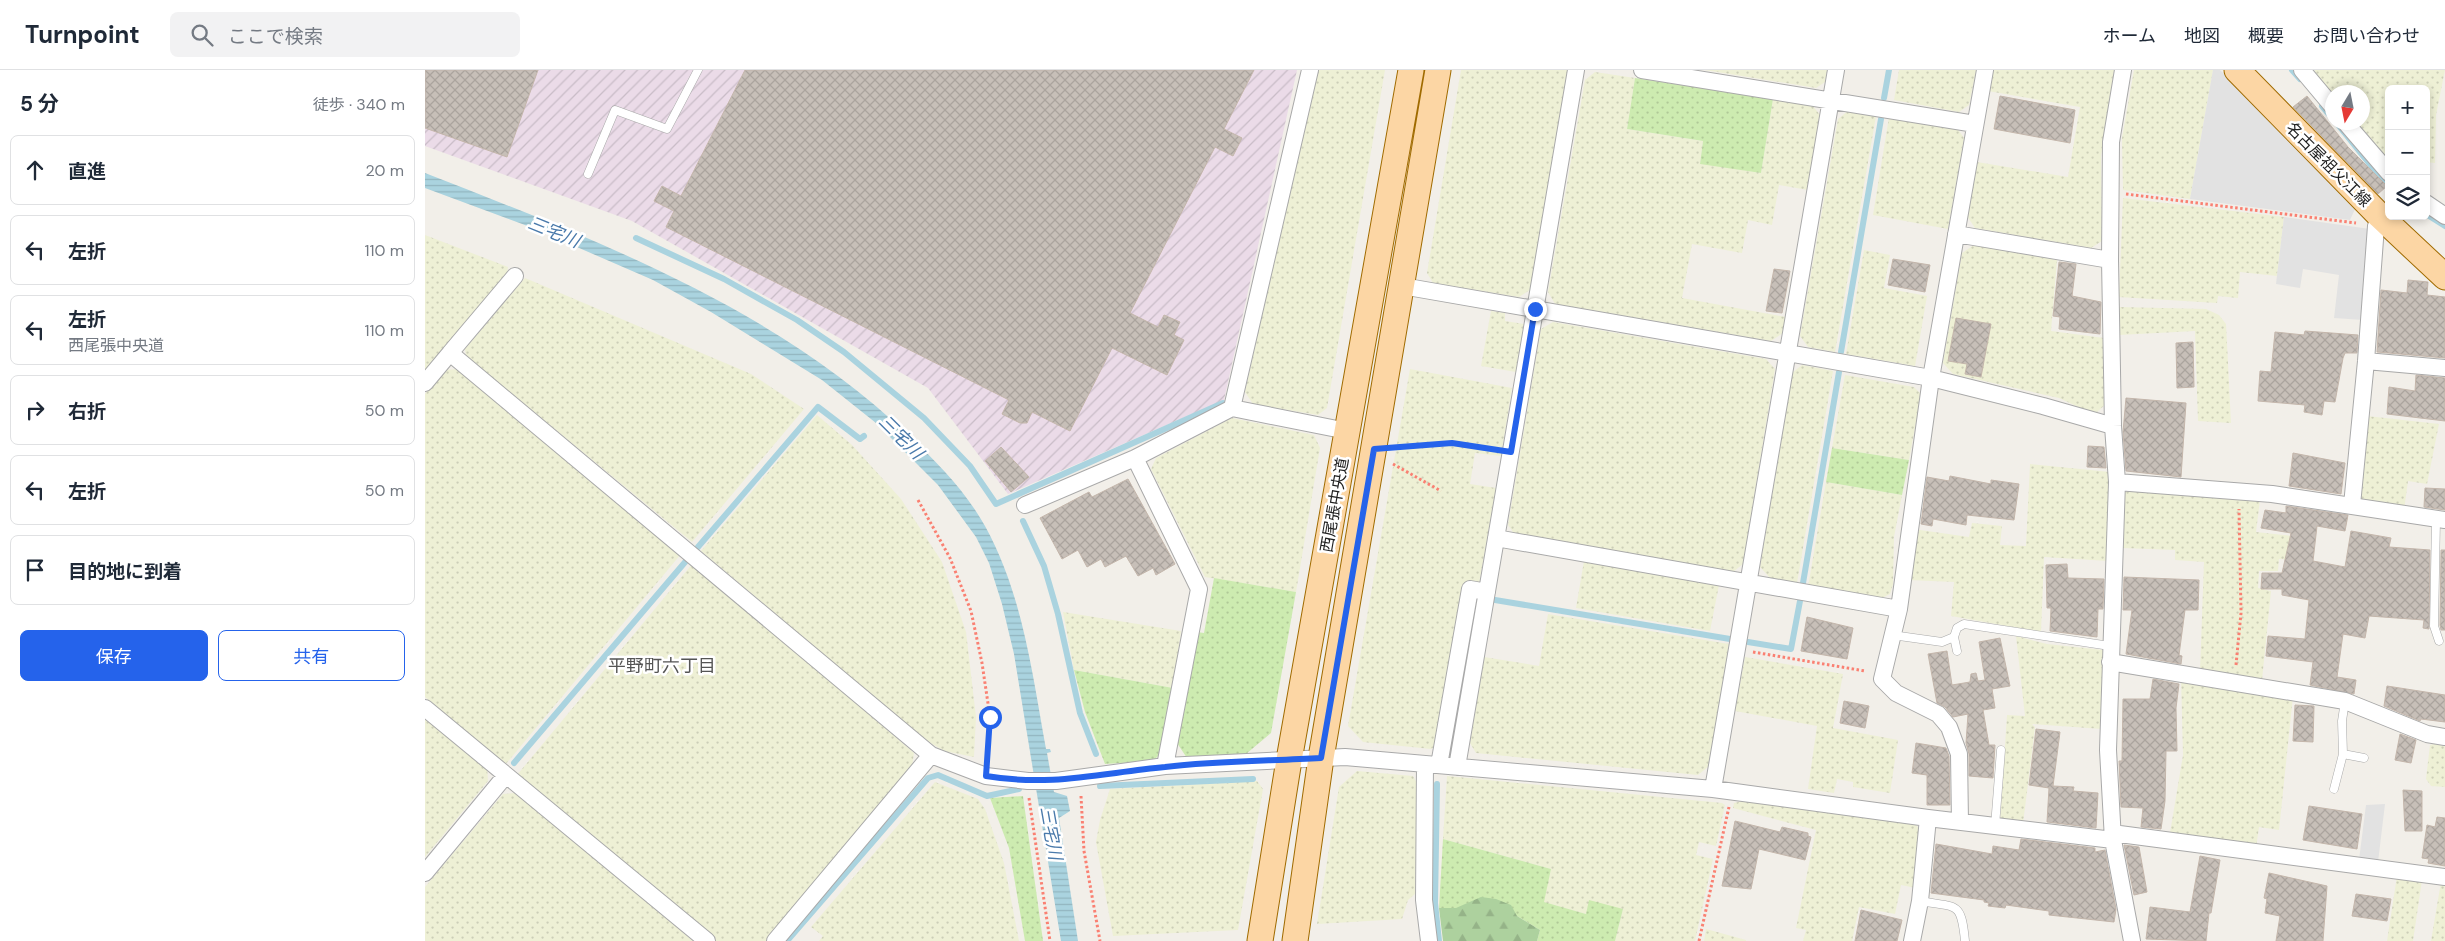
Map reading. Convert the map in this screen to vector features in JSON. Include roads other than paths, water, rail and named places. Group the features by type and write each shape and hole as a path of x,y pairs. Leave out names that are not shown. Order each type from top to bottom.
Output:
{"main road":[{"name":"西尾張中央道","path":"1260,941 1289,760 1411,70"},
{"name":"西尾張中央道","path":"1295,941 1321,758 1438,70"},
{"name":"名古屋祖父江線","path":"2237,70 2378,221 2445,277"}],"street":[{"path":"1232,408 1309,70"},
{"path":"1457,767 1576,70"},
{"path":"1713,789 1836,70"},
{"path":"1960,822 1959,754 1949,727 1938,714 1896,692 1882,679 1899,609 1931,378 1985,70"},
{"path":"2123,70 2111,142 2110,260 2113,426 2117,482 2108,750 2112,836 2132,941"},
{"path":"2301,70 2325,98"},
{"path":"1649,71 1975,124"},
{"path":"2352,130 2385,168"},
{"path":"2430,206 2445,216"},
{"path":"2352,505 2378,221"},
{"path":"1956,234 2110,260"},
{"path":"425,383 515,276"},
{"path":"1402,286 1931,378 2113,426"},
{"path":"450,353 931,755 986,776 1027,781 1057,780 1165,766 1345,757 1713,789 1960,822 2112,836 2445,878"},
{"path":"2366,361 2445,368"},
{"path":"1025,505 1135,458 1232,408 1347,431"},
{"path":"1135,458 1199,589 1165,766"},
{"path":"2117,482 2239,492 2352,505 2440,520"},
{"path":"1496,538 1899,609"},
{"path":"1429,941 1424,900 1432,764 1470,589 1487,592"},
{"path":"2110,654 2235,681 2345,701 2427,734 2445,738"},
{"path":"425,708 707,941"},
{"path":"775,941 931,755"},
{"path":"425,873 506,775"},
{"path":"1913,941 1920,901 1929,818"}],"lane":[{"path":"588,174 615,110 667,129 698,70"},
{"path":"2439,641 2434,626 2440,520"},
{"path":"1957,650 1954,637 1957,628 1964,624 2110,654"},
{"path":"1892,635 1942,642 1954,637"},
{"path":"2334,789 2343,754 2342,721 2345,701"},
{"path":"1995,826 2001,750"},
{"path":"2343,754 2364,758"},
{"path":"1920,901 1957,908 1962,915 1965,941"}],"water":[{"name":"三宅川","path":"425,173 554,224 618,252 681,281 742,314 801,350 857,390 909,436 951,478 977,513 998,552 1009,579 1025,635 1046,749 1050,749 1051,752 1047,753 1054,792 1067,796 1070,811 1059,818 1078,941 1061,941 1014,654 1002,604 989,563 976,537 938,485 876,423 822,380 711,312 653,280 533,228 425,188"}],"waterway":[{"path":"1884,98 1889,70"},
{"path":"2292,70 2300,79"},
{"path":"2322,106 2325,110"},
{"path":"1841,352 1881,119"},
{"path":"2342,130 2377,173 2385,180"},
{"path":"2430,217 2445,226"},
{"path":"636,238 724,279 797,320 844,352 924,418 970,466 996,504 1223,403"},
{"path":"1803,583 1839,372"},
{"path":"698,547 818,407 860,439 864,436"},
{"path":"1023,521 1044,566 1058,614 1080,713 1096,754"},
{"path":"514,763 686,561"},
{"path":"1495,600 1730,639"},
{"path":"1748,642 1791,649 1800,601"},
{"path":"787,941 928,778 938,775 987,796 1019,789"},
{"path":"1100,786 1253,779"},
{"path":"1437,784 1435,903 1439,941"}],"district":[{"name":"平野町六丁目","path":"662,666"}]}
